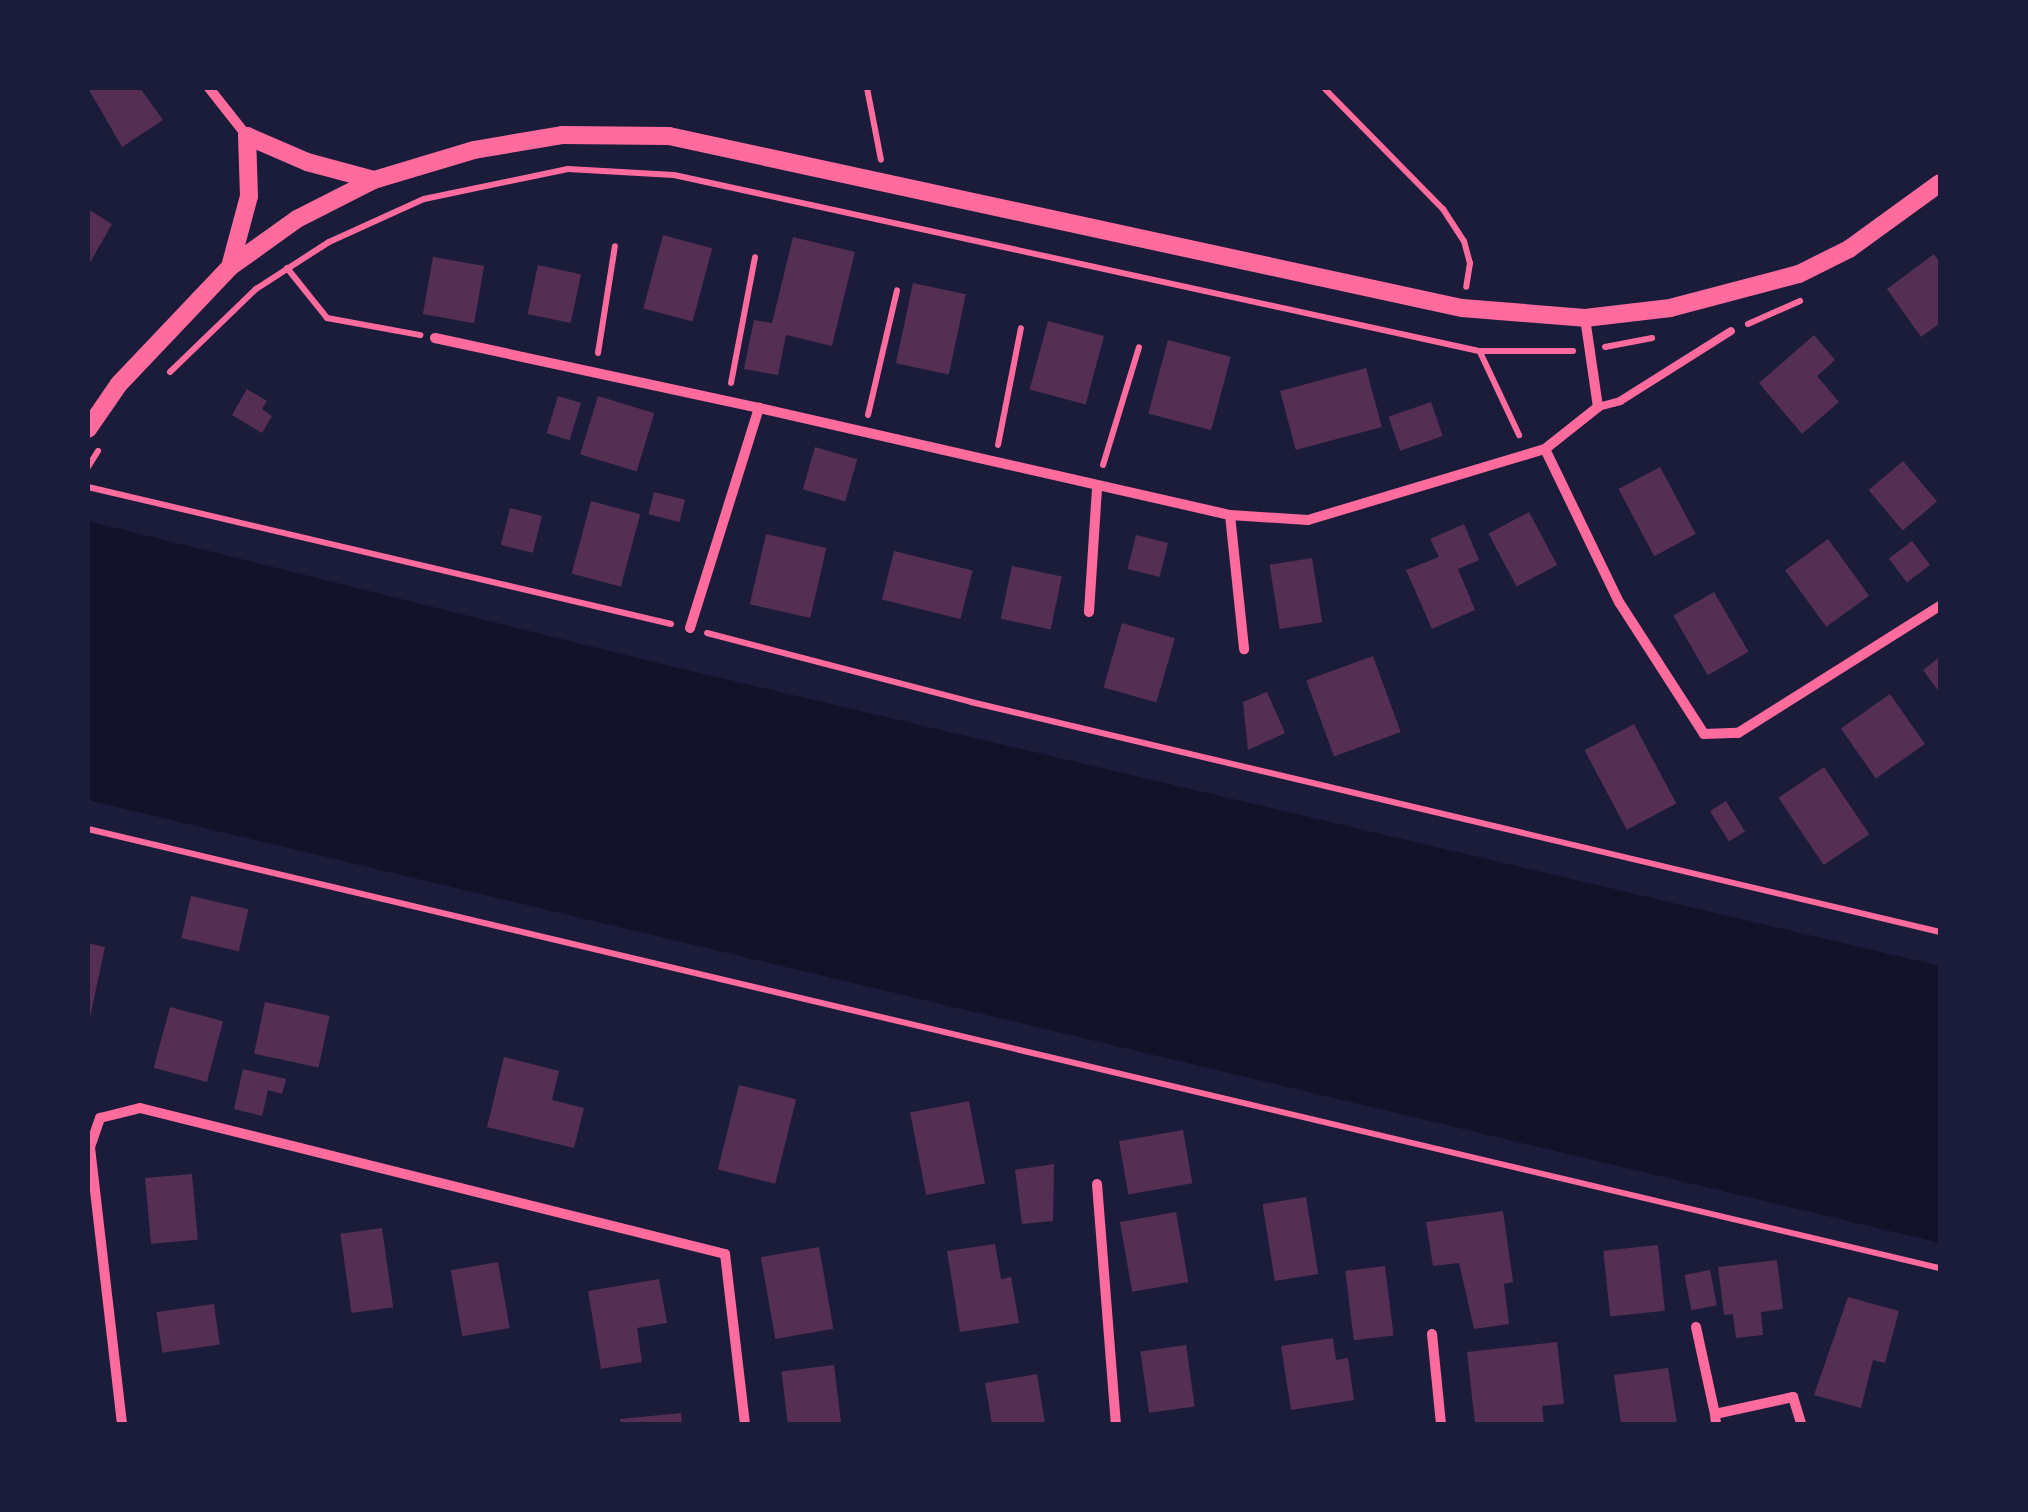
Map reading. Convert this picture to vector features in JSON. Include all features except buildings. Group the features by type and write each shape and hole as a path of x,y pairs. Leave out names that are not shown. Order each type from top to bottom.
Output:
{"street":[{"path":"208,88 247,136 308,162 374,180"},
{"path":"88,429 119,384 230,266 297,219 374,180 474,150 580,135 669,136 1462,308 1585,318 1670,308 1799,274 1849,250 1940,183"},
{"path":"230,266 250,196 247,136"},
{"path":"435,338 1230,515 1308,520 1545,449 1598,407 1585,318"},
{"path":"690,628 759,408"},
{"path":"1545,449 1619,602 1704,734 1738,733 1940,606"},
{"path":"1089,612 1097,487"},
{"path":"1230,515 1244,649"},
{"path":"122,1424 90,1147 100,1118 140,1108 725,1254 745,1424"},
{"path":"1097,1184 1116,1424"},
{"path":"1696,1327 1715,1419 1793,1397 1800,1424"},
{"path":"1432,1334 1442,1424"}],"lane":[{"path":"1598,407 1620,401 1732,330"}],"path":[{"path":"867,88 886,184"},
{"path":"1324,88 1454,225 1470,263 1462,308"},
{"path":"165,376 227,312 287,268 378,218 473,185 568,170 674,175 1480,351 1588,350 1662,336"},
{"path":"595,372 615,246"},
{"path":"728,401 755,257"},
{"path":"287,268 327,318 435,338"},
{"path":"864,432 897,290"},
{"path":"1732,330 1797,303 1810,291"},
{"path":"995,461 1021,328"},
{"path":"1097,487 1139,347"},
{"path":"1480,351 1528,454"},
{"path":"88,487 690,628 970,702 1940,932"},
{"path":"88,829 1940,1268"}],"shaded area":[{"path":"88,521 678,668 1940,966 1940,1243 88,800"}]}
